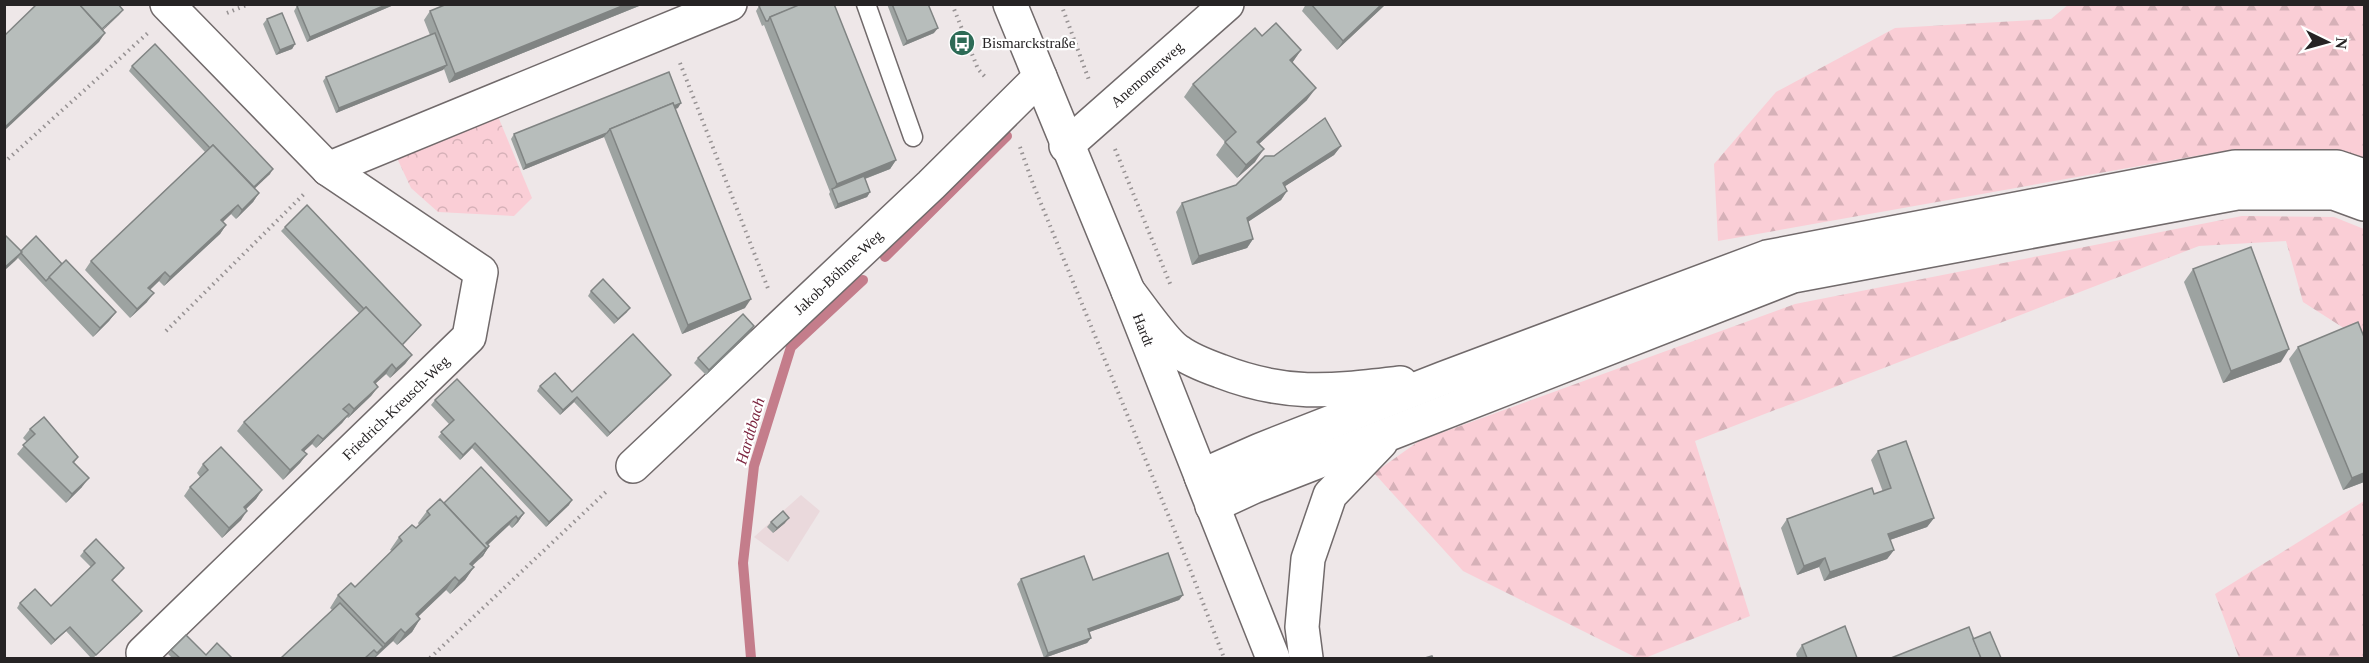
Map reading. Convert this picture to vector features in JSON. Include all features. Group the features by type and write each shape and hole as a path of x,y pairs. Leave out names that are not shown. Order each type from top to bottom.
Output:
{"main road":[{"path":"328,170 730,4"},
{"name":"Hardt","path":"1010,4 1066,146 1128,291 1273,658"},
{"name":"Anemonenweg","path":"1066,146 1227,4"},
{"name":"Friedrich-Kreusch-Weg","path":"143,653 469,337 481,272 328,170 170,7"},
{"name":"Jakob-Böhme-Weg","path":"633,466 931,185 1040,77"},
{"path":"1201,476 1260,450 1444,378 1767,257 2235,167 2337,167 2364,176"},
{"path":"1212,506 1253,487 1793,276 2237,193 2334,193 2364,204"},
{"path":"1128,291 1176,350 1206,366 1242,380 1285,390 1334,391 1444,378"},
{"path":"1306,658 1302,627 1308,559 1330,495 1389,434"}],"lane":[{"path":"866,4 913,137"}],"path":[{"path":"952,4 978,69 1004,100 1033,184 1187,561 1224,658"},
{"path":"1061,4 1102,114 1174,293"},
{"path":"8,159 170,7"},
{"path":"668,31 782,325"},
{"path":"166,331 328,170"},
{"path":"430,658 633,466"}],"shaded area":[{"path":"801,495 820,511 788,562 754,537"}],"green space":[{"path":"2069,4 2364,5 2364,160 2338,150 2235,149 1718,241 1714,164 1776,92 1895,28 2051,19"},
{"path":"497,114 532,198 514,216 438,212 411,188 396,156"},
{"path":"2242,216 2334,217 2364,229 2364,341 2303,302 2286,241 2199,246 1695,441 1750,616 1645,658 1637,658 1463,571 1374,473 1419,441 1795,304"},
{"path":"2364,501 2364,658 2239,658 2215,594"}],"building":[{"path":"37,4 79,4 105,33 4,128 4,36"},
{"path":"79,4 118,4 123,10 102,29"},
{"path":"301,4 388,4 310,37 297,6"},
{"path":"447,4 627,4 455,74 430,11"},
{"path":"795,4 796,7 770,17 766,21 759,6"},
{"path":"801,4 834,4 896,160 837,184 770,17"},
{"path":"892,4 928,4 938,28 907,41"},
{"path":"1311,4 1382,4 1343,41"},
{"path":"282,13 295,44 280,50 267,19"},
{"path":"1276,23 1301,50 1290,60 1316,88 1257,142 1264,149 1246,165 1225,142 1236,132 1193,84 1255,28 1262,36"},
{"path":"435,33 447,65 339,108 326,77"},
{"path":"155,44 273,169 254,187 213,145 210,148 132,66"},
{"path":"669,72 681,103 674,106 673,103 610,129 607,133 526,165 514,134"},
{"path":"673,103 751,299 688,325 610,129"},
{"path":"1325,118 1341,146 1283,183 1287,191 1247,218 1253,239 1199,256 1182,203 1236,185 1265,156 1274,156"},
{"path":"213,145 259,193 242,210 238,205 221,220 226,225 170,277 165,272 148,288 154,293 137,309 91,261"},
{"path":"864,176 870,192 838,204 832,189"},
{"path":"307,205 421,325 402,345 285,227"},
{"path":"4,234 22,252 4,268"},
{"path":"36,236 62,264 46,281 21,253"},
{"path":"2251,247 2289,349 2231,371 2193,269"},
{"path":"66,260 116,312 100,328 49,277"},
{"path":"603,279 630,308 618,319 591,291"},
{"path":"366,307 412,355 396,369 392,364 374,382 378,387 354,409 349,404 343,409 349,414 323,439 318,435 302,450 307,454 290,470 244,422"},
{"path":"743,314 754,326 709,370 698,358"},
{"path":"2358,322 2364,337 2364,473 2352,478 2298,347"},
{"path":"633,334 671,375 610,433 577,397 563,410 540,386 555,373 572,392"},
{"path":"457,379 572,500 549,522 475,443 463,455 441,432 454,420 435,400"},
{"path":"44,417 78,457 73,462 89,478 72,494 23,445 35,434 30,429"},
{"path":"1906,441 1934,518 1888,534 1894,550 1830,572 1825,558 1804,566 1787,519 1872,488 1874,494 1891,488 1878,451"},
{"path":"221,447 262,490 244,507 247,511 229,528 190,487 208,470 203,464"},
{"path":"481,467 524,513 518,519 516,516 486,543 489,546 484,552 486,548 444,503"},
{"path":"440,499 486,548 470,564 474,567 459,581 455,577 416,614 420,619 405,633 401,629 385,644 338,595 351,583 355,587 402,541 399,537 412,525 416,528 430,515 427,511"},
{"path":"783,511 789,518 777,528 771,522"},
{"path":"96,539 124,568 112,580 142,611 96,655 70,627 55,640 20,603 35,589 51,606 95,563 84,551"},
{"path":"1168,553 1183,595 1088,629 1091,638 1048,653 1021,579 1084,556 1093,580"},
{"path":"340,603 383,647 377,653 374,650 365,658 281,658"},
{"path":"1845,626 1857,658 1807,658 1802,645"},
{"path":"1969,627 1981,658 1891,658"},
{"path":"1990,632 2001,658 1981,658 1973,639"},
{"path":"186,635 206,655 217,643 232,658 180,658 171,650"}],"waterway":[{"name":"Hardtbach","path":"885,257 1007,136"},
{"name":"Hardtbach","path":"751,658 743,563 754,466 791,347 863,280"}],"place":[{"name":"Bismarckstraße","path":"962,43"}]}
